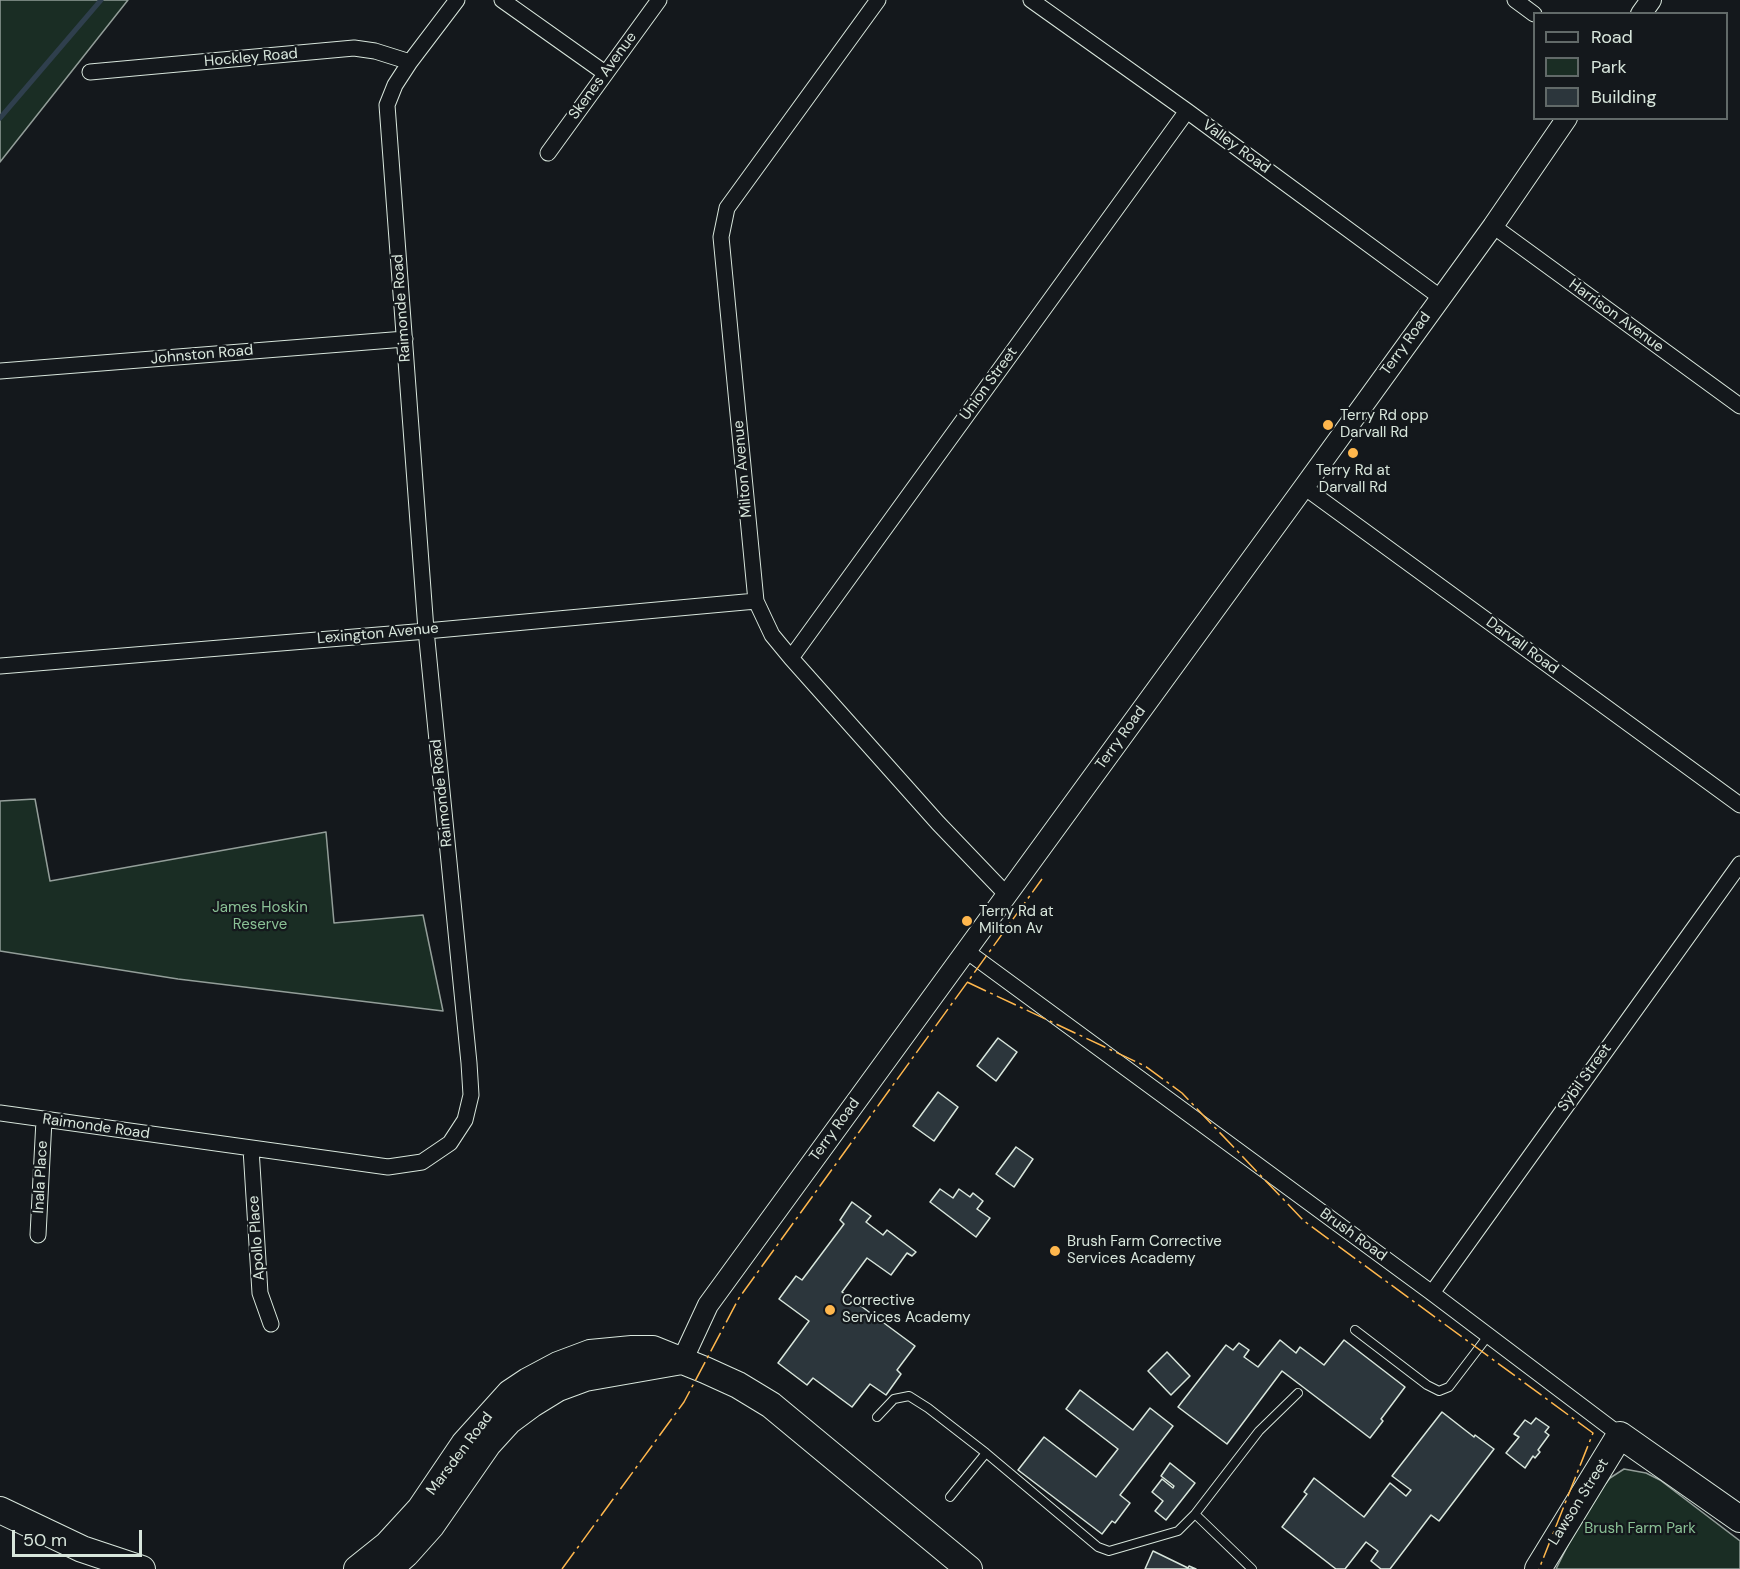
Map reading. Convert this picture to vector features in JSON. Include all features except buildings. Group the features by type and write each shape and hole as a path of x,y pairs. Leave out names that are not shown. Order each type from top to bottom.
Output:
{"main road":[{"name":"Marsden Road","path":"357,1569 399,1533 420,1509 464,1444 498,1405 528,1381 558,1365 590,1353 653,1349 738,1385 771,1405 969,1569"},
{"name":"Marsden Road","path":"389,1569 406,1554 430,1526 488,1444 509,1421 532,1404 558,1388 585,1378 682,1361"},
{"name":"Brush Road","path":"1620,1436 1740,1519"},
{"name":"Lawson Street","path":"1538,1569 1620,1436"},
{"path":"0,1510 81,1548 142,1569"},
{"path":"81,1548 113,1569"}],"street":[{"name":"Raimonde Road","path":"0,1113 388,1167 422,1162 450,1143 465,1120 471,1095 469,1063 426,630 387,105 395,85 410,62 457,0"},
{"path":"502,0 605,74"},
{"name":"Skenes Avenue","path":"548,153 659,0"},
{"name":"Milton Avenue","path":"878,0 727,208 722,237 756,601 772,634 791,658 938,823 1006,894"},
{"name":"Valley Road","path":"1031,0 1187,111 1440,297"},
{"path":"1515,0 1533,13"},
{"name":"Hockley Road","path":"90,72 354,48 375,51 410,62"},
{"name":"Union Street","path":"791,658 1187,111"},
{"name":"Terry Road","path":"682,1361 708,1305 1493,226 1566,120"},
{"name":"Harrison Avenue","path":"1493,226 1740,406"},
{"name":"Johnston Road","path":"0,371 405,339"},
{"name":"Darvall Road","path":"1304,487 1740,805"},
{"name":"Lexington Avenue","path":"0,666 756,601"},
{"name":"Sybil Street","path":"1432,1293 1740,864"},
{"name":"Brush Road","path":"965,950 1432,1293 1620,1436"},
{"name":"Inala Place","path":"38,1235 44,1120"},
{"name":"Apollo Place","path":"251,1149 260,1293 271,1324"}],"lane":[{"path":"1355,1330 1427,1385 1439,1391 1449,1387 1488,1336"},
{"path":"877,1417 894,1399 909,1396 986,1453 1098,1547 1109,1551 1178,1531 1195,1514 1259,1431 1298,1393"},
{"path":"950,1497 986,1453"},
{"path":"1195,1514 1252,1569"}],"green space":[{"path":"0,0 128,0 0,162"},
{"name":"James Hoskin Reserve","path":"35,799 50,881 326,832 334,923 423,915 443,1011 178,979 0,951 0,801"},
{"name":"Brush Farm Park","path":"1624,1469 1646,1473 1660,1480 1740,1541 1740,1569 1556,1569 1587,1507 1610,1478"}],"waterway":[{"path":"0,118 101,0"}],"power":[{"path":"562,1569 684,1402 739,1298 1042,879"},
{"path":"967,982 1145,1066 1182,1093 1304,1221 1593,1433 1539,1569"}],"place":[{"name":"Terry Rd opp Darvall Rd","path":"1328,425"},
{"name":"Terry Rd at Darvall Rd","path":"1353,453"},
{"name":"Terry Rd at Milton Av","path":"967,921"},
{"name":"Brush Farm Corrective Services Academy","path":"1055,1251"},
{"name":"Corrective Services Academy","path":"830,1310"}]}
